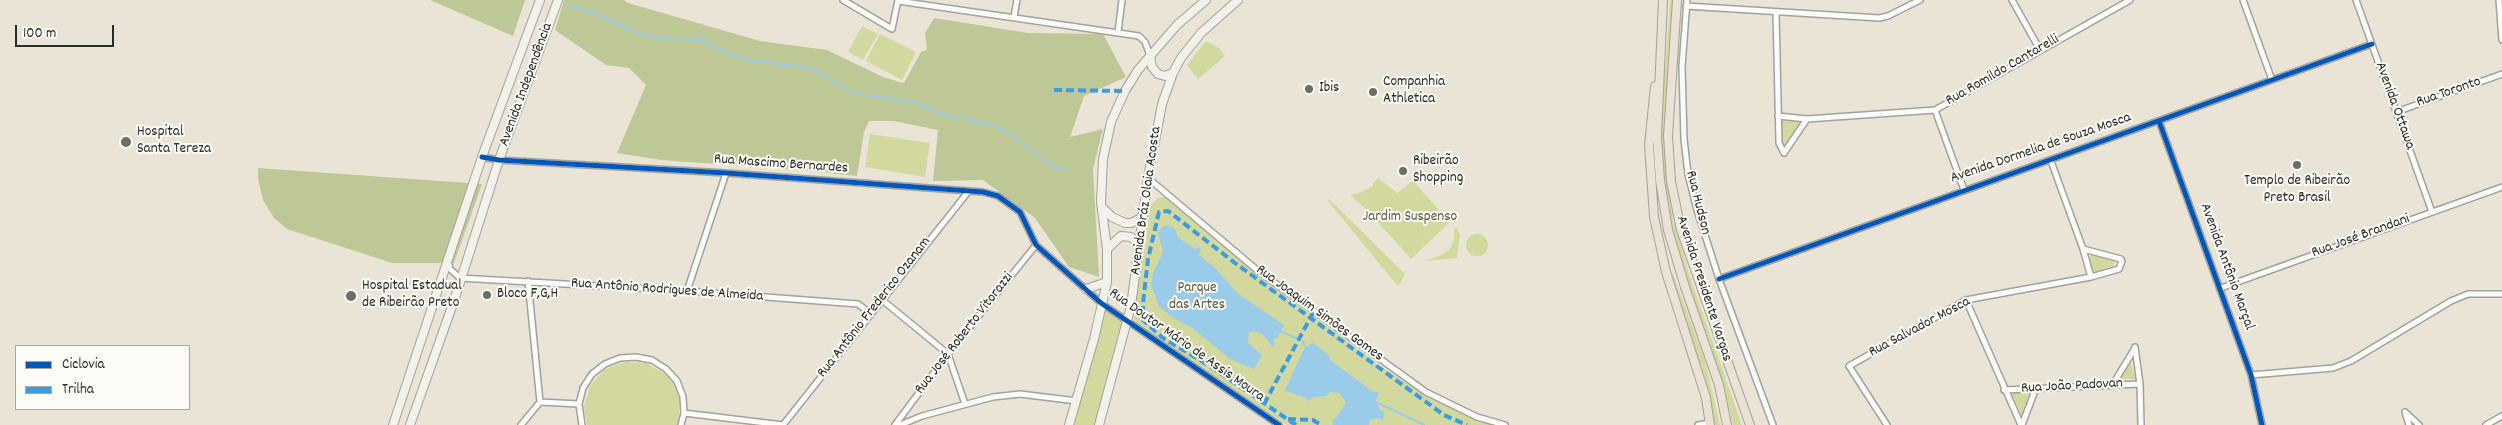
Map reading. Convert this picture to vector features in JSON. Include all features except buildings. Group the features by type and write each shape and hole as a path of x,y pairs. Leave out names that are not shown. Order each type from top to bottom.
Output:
{"main road":[{"name":"Avenida Presidente Vargas","path":"1663,0 1658,156 1668,230 1719,385 1727,425"},
{"name":"Avenida Presidente Vargas","path":"1677,0 1668,136 1671,181 1681,230 1750,425"},
{"path":"1660,78 1655,83 1649,145 1654,217 1666,272 1706,398 1710,424"}],"street":[{"name":"Avenida Independência","path":"393,425 482,157 540,0"},
{"name":"Avenida Independência","path":"410,425 499,160 558,0"},
{"path":"844,0 892,29 898,0 1118,32 1142,38 1150,55 1152,67 1158,74 1165,76 1172,73"},
{"path":"1014,17 1017,0"},
{"path":"1118,32 1122,0"},
{"name":"Avenida Bráz Olaia Acosta","path":"1069,425 1077,401 1107,282 1107,249 1102,207 1103,159 1111,122 1125,92 1150,55 1177,25 1206,0"},
{"name":"Avenida Bráz Olaia Acosta","path":"1099,425 1128,323 1148,178 1162,104 1172,73 1192,44 1238,0"},
{"path":"1687,3 1776,12 1879,18 1888,16 1920,0"},
{"path":"2012,0 2040,50"},
{"name":"Rua Romildo Cantarelli","path":"1778,116 1807,119 1935,110 2130,0"},
{"path":"2243,0 2272,80"},
{"name":"Avenida Ottawa","path":"2356,0 2432,212"},
{"path":"2499,0 2502,40"},
{"name":"Rua Hudson","path":"1687,3 1682,67 1684,139 1688,174 1697,210 1719,279 1773,425"},
{"path":"1776,12 1779,143 1784,153 1807,119"},
{"name":"Avenida Dormelia de Souza Mosca","path":"1719,279 2372,44"},
{"name":"Rua Toronto","path":"2396,112 2502,74"},
{"path":"1935,110 1964,190"},
{"name":"Avenida Antônio Marçal","path":"2159,121 2251,375 2262,425"},
{"name":"Rua Mascimo Bernardes","path":"482,157 499,160 726,173 983,192 998,196 1020,212 1036,245"},
{"path":"2051,161 2083,249 2091,277"},
{"path":"688,291 726,173"},
{"name":"Rua Joaquim Simões Gomes","path":"1148,178 1257,270 1426,392 1477,417 1505,425"},
{"name":"Rua José Brandani","path":"2221,288 2502,187"},
{"name":"Rua Antônio Frederico Ozanam","path":"783,425 881,299 968,192"},
{"path":"1102,207 1112,217 1125,223 1131,223 1143,217"},
{"path":"1107,249 1121,236 1131,237 1140,245"},
{"name":"Rua Doutor Mário de Assis Moura","path":"1036,245 1101,303 1128,323 1280,425"},
{"name":"Rua José Roberto Vitorazzi","path":"895,425 948,354 1036,245"},
{"name":"Rua Salvador Mosca","path":"1887,425 1849,366 1966,300 2091,277 2119,269 2121,259 2083,249"},
{"path":"448,257 450,269 460,278"},
{"name":"Rua Antônio Rodrigues de Almeida","path":"460,278 688,291 858,304 871,314"},
{"path":"521,425 540,402 528,282"},
{"path":"1086,289 1107,282"},
{"path":"2251,375 2333,368 2350,361 2451,301 2468,294 2502,294"},
{"path":"881,299 948,354 965,404"},
{"name":"Rua João Padovan","path":"1966,300 2004,390 2022,425"},
{"name":"Rua João Padovan","path":"2112,384 2135,347 2140,384 2141,425"},
{"path":"582,425 580,404 583,388 598,369 620,358 636,356 652,360 666,369 680,389 684,413 682,425"},
{"name":"Rua João Padovan","path":"2004,390 2140,384"},
{"path":"2022,425 2036,388"},
{"path":"900,425 993,397 1020,394 1077,401"},
{"path":"540,402 580,404"},
{"path":"2409,425 2405,412 2419,425"},
{"path":"684,413 783,425"},
{"path":"2486,425 2502,416"},
{"path":"1698,425 1710,424"}],"green space":[{"path":"430,0 525,0 513,36"},
{"path":"564,0 624,0 628,3 760,41 827,50 883,77 903,83 921,52 927,50 925,33 934,18 1028,33 1103,34 1126,77 1084,96 1070,137 1103,129 1093,169 1099,277 1069,267 1035,218 983,180 933,181 938,130 894,121 869,121 864,132 857,176 661,160 617,153 646,85 629,68 606,65 555,30"},
{"path":"1670,0 1673,0 1663,140 1673,220 1690,277 1742,425 1733,425 1723,382 1678,253 1670,222 1664,183 1661,128"},
{"path":"862,26 878,34 863,60 848,52"},
{"path":"880,34 916,52 902,80 866,61"},
{"path":"1206,41 1219,48 1225,56 1198,79 1187,65"},
{"path":"1778,118 1805,120 1784,151"},
{"path":"870,134 930,143 925,177 865,167"},
{"path":"258,168 482,184 454,263 392,263 287,229 274,218 263,200 258,179"},
{"name":"Jardim Suspenso","path":"1378,178 1397,193 1413,181 1450,222 1411,259 1368,211 1350,195 1373,186 1373,183"},
{"name":"Parque das Artes","path":"1167,197 1253,271 1379,365 1433,400 1491,425 1287,425 1139,327 1134,318 1150,206 1158,198"},
{"path":"1329,199 1405,274 1399,285 1397,285 1327,200"},
{"path":"1457,228 1460,235 1457,258 1424,261 1439,256 1450,249 1454,240 1454,229"},
{"path":"1477,234 1485,237 1488,245 1485,253 1477,256 1469,253 1466,245 1469,237"},
{"path":"2092,253 2115,261 2114,267 2094,273 2089,259"},
{"path":"1672,271 1705,361 1720,425 1714,425 1705,378 1671,277"},
{"path":"1101,303 1128,323 1098,425 1069,425"},
{"path":"2130,361 2136,379 2121,379"},
{"path":"624,362 646,363 664,373 672,381 680,401 678,425 587,425 584,407 590,386 604,370"},
{"path":"2030,392 2022,416 2011,393"}],"water":[{"path":"1168,225 1175,229 1178,237 1195,249 1199,247 1201,249 1199,255 1213,266 1237,293 1284,325 1278,337 1273,339 1275,344 1273,347 1262,334 1254,331 1249,332 1248,343 1262,355 1254,369 1230,359 1192,328 1172,317 1159,306 1151,285 1153,273 1163,252 1158,233 1162,227"},
{"path":"1313,343 1330,356 1330,360 1372,391 1379,393 1376,400 1380,410 1384,412 1383,420 1377,418 1370,420 1369,425 1333,425 1332,420 1336,418 1346,403 1340,393 1330,392 1326,396 1313,397 1309,401 1301,395 1299,396 1285,390 1305,347"}],"waterway":[{"path":"567,6 595,13 645,36 702,41 741,59 810,68 856,94 914,102 948,116 988,124 1006,131 1052,166 1065,170"},
{"path":"1280,331 1296,338"},
{"path":"1302,341 1306,347"},
{"path":"1376,402 1424,425"}],"marked path":[{"path":"1054,90 1125,91"},
{"path":"1296,425 1208,365 1163,338 1143,320 1148,259 1159,212 1168,211 1235,263 1444,415 1467,425"},
{"path":"1264,404 1314,311"},
{"path":"1288,419 1313,420 1321,425"}],"cycle path":[{"path":"1719,279 2372,44"},
{"path":"2159,121 2251,375 2262,425"},
{"path":"482,157 499,160 726,173 983,192 998,196 1020,212 1036,245 1101,303 1279,425"}],"place":[{"name":"Ibis","path":"1309,89"},
{"name":"Companhia Athletica","path":"1373,92"},
{"name":"Hospital Santa Tereza","path":"126,142"},
{"name":"Templo de Ribeirão Preto Brasil","path":"2297,165"},
{"name":"Ribeirão Shopping","path":"1403,171"},
{"name":"Bloco F,G,H","path":"487,295"},
{"name":"Hospital Estadual de Ribeirão Preto","path":"351,296"}]}
